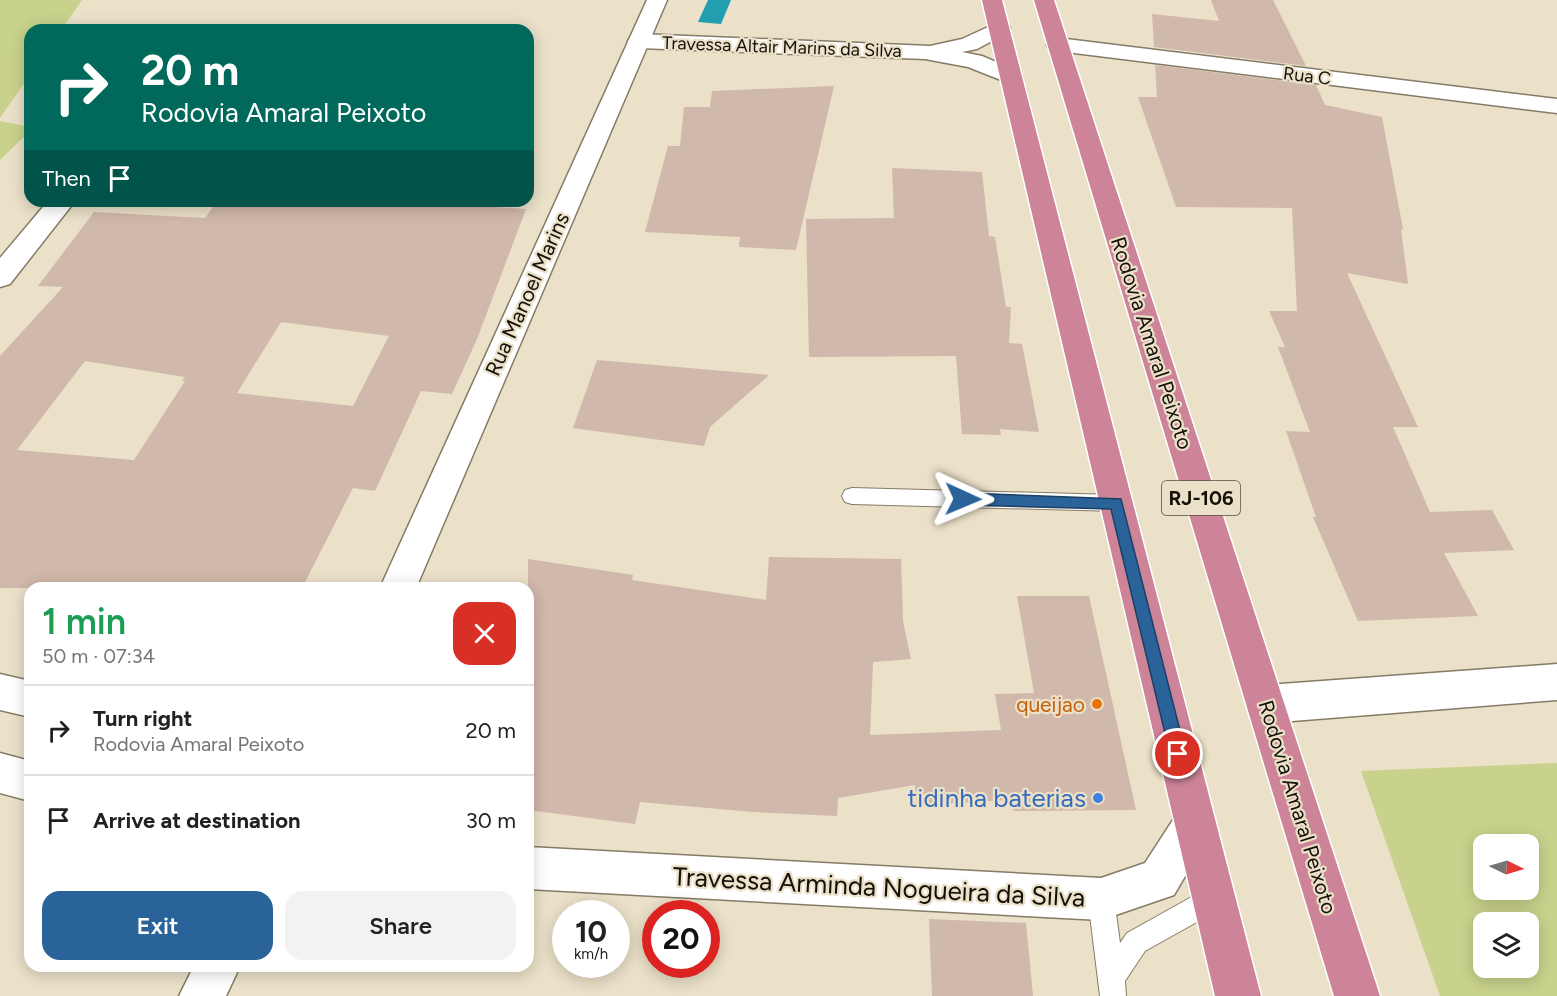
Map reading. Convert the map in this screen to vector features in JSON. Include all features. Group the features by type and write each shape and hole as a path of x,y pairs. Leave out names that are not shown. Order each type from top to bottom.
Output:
{"highway":[{"name":"Rodovia Amaral Peixoto","path":"1044,0 1357,996"},
{"path":"996,14 1238,996"}],"street":[{"name":"Rua Manoel Marins","path":"401,582 657,0"},
{"name":"Travessa Altair Marins da Silva","path":"926,52 969,44 996,14"},
{"name":"Travessa Altair Marins da Silva","path":"639,41 926,52 974,61 1011,77"},
{"name":"Rua C","path":"1058,45 1557,106"},
{"path":"0,277 57,207"},
{"path":"1266,704 1557,682"},
{"path":"0,692 24,698"},
{"path":"0,773 24,779"},
{"name":"Travessa Arminda Nogueira da Silva","path":"534,868 1101,899 1159,880 1194,823"},
{"path":"202,996 215,972"}],"lane":[{"path":"852,496 1116,503"},
{"path":"1101,899 1112,987"},
{"path":"1112,987 1136,942 1213,899"}],"green space":[{"path":"0,0 82,0 65,24 24,24 24,84 0,118"},
{"path":"0,121 24,126 24,137 0,160"},
{"path":"1557,763 1557,996 1440,996 1361,771"}],"water":[{"path":"708,0 731,0 721,24 698,22"}],"building":[{"path":"1211,0 1273,0 1306,66 1154,47 1152,14 1219,21"},
{"path":"1155,65 1316,85 1325,105 1382,117 1403,229 1401,229 1408,284 1347,273 1418,427 1393,427 1430,512 1492,510 1514,550 1444,553 1478,616 1358,621 1313,517 1316,517 1286,431 1310,432 1278,347 1285,347 1269,311 1297,311 1292,208 1176,207 1138,97 1157,97"},
{"path":"834,86 796,250 739,247 740,237 645,232 668,146 680,146 684,107 710,107 712,91"},
{"path":"892,168 982,172 989,236 995,237 1006,307 1011,307 1009,343 1022,344 1039,432 1000,429 1001,435 962,434 956,356 809,357 806,219 894,218"},
{"path":"213,207 496,207 526,209 477,339 452,394 421,391 375,491 353,488 305,582 24,582 24,588 0,588 0,356 63,287 38,286 94,212 205,218","holes":["281,322 389,336 353,406 237,393","85,361 185,377 182,381 185,381 134,460 17,450"]},
{"path":"597,360 769,375 710,427 704,446 573,428"},
{"path":"769,557 901,559 903,621 911,659 873,662 870,735 1001,730 995,694 1034,693 1017,596 1089,596 1136,810 1013,811 1011,800 917,805 915,785 838,798 837,816 753,812 640,802 635,824 534,811 534,582 528,582 528,559 633,575 632,580 766,600"},
{"path":"929,919 1026,923 1033,996 932,996"}],"place":[{"name":"queijao","path":"1097,704"},
{"name":"tidinha baterias","path":"1098,798"}],"route":[{"path":"963,499 1116,503 1178,754"}]}
